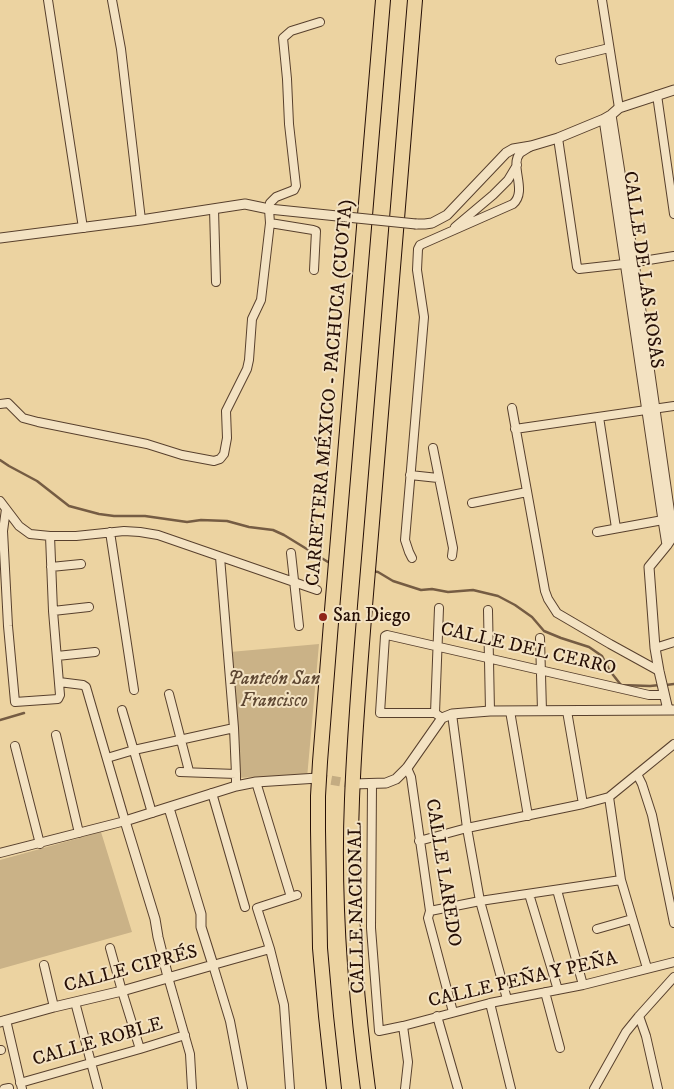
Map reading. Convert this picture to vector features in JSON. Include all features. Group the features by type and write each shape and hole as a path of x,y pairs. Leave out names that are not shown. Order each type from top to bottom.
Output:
{"highway":[{"name":"CARRETERA MÉXICO - PACHUCA (CUOTA)","path":"334,1089 320,948 318,830 320,762 383,0"},
{"path":"368,1089 355,980 351,874 352,800 362,639 415,0"}],"street":[{"path":"48,0 83,228"},
{"path":"112,0 121,49 141,220"},
{"path":"602,0 618,108"},
{"path":"0,404 8,403 23,418 38,422 147,444 182,455 214,461 220,459 224,454 227,438 226,411 247,369 252,319 261,300 270,223 270,203 276,197 294,190 296,186 289,124 283,38 291,31 320,22"},
{"path":"560,60 610,48"},
{"path":"0,238 141,220 245,204 269,209 424,224 439,220 447,215 506,153 558,138 607,117 618,108 674,90"},
{"path":"657,95 674,214"},
{"name":"CALLE DE LAS ROSAS","path":"607,117 634,262 662,520 670,538"},
{"name":"CALLE DE LAS ROSAS","path":"607,117 624,264 651,410 670,538"},
{"path":"558,138 577,267 579,269 624,264 674,256"},
{"path":"449,232 508,180 517,165 520,154 531,146"},
{"path":"412,558 405,540 424,317 416,270 418,249 420,245 513,204 518,200 520,192 517,165"},
{"path":"214,209 216,282"},
{"path":"270,223 316,231 314,270"},
{"path":"516,429 674,406"},
{"path":"512,408 548,600 557,613 659,671"},
{"path":"600,417 616,528"},
{"path":"433,448 453,548 452,556"},
{"path":"410,476 438,478"},
{"path":"472,503 527,492"},
{"path":"0,501 19,526 30,534 76,536 124,531 158,535 317,590"},
{"path":"6,510 3,531 8,626 15,702 58,699 60,697 53,611 50,536"},
{"path":"597,532 662,520"},
{"path":"110,532 134,690"},
{"path":"438,715 490,711 671,710 662,689 655,648 649,567 661,553 670,538"},
{"path":"291,553 298,626"},
{"path":"220,557 234,728 236,786"},
{"path":"51,567 81,564"},
{"path":"53,611 89,607"},
{"path":"353,784 386,783 396,779 407,768 438,715 439,608"},
{"path":"488,610 490,711"},
{"name":"CALLE DEL CERRO","path":"438,715 380,713 384,636 387,635 488,657 649,695 662,689"},
{"path":"540,638 542,711"},
{"path":"655,648 674,642"},
{"path":"57,656 95,652"},
{"path":"59,682 83,684 86,687 155,919 168,978 190,1054 192,1089"},
{"path":"169,694 190,771"},
{"path":"122,710 152,813"},
{"path":"510,711 528,816"},
{"path":"567,711 583,804"},
{"path":"452,714 466,828 480,901 507,999"},
{"path":"106,758 234,728"},
{"path":"56,735 79,833"},
{"path":"419,841 466,828 609,797 674,744"},
{"path":"15,746 40,844"},
{"name":"CALLE LAREDO","path":"407,768 430,911 428,918 453,1012"},
{"path":"180,772 236,774"},
{"path":"637,774 652,815 674,923"},
{"path":"0,853 125,821 236,786 256,782 318,778"},
{"path":"256,782 294,896 257,908 270,949 284,1005 290,1089"},
{"name":"CALLE NACIONAL","path":"372,784 371,928 379,1031"},
{"path":"212,793 244,907"},
{"path":"609,797 621,880 647,968"},
{"path":"169,808 201,914 201,927 230,1021 243,1089"},
{"path":"430,911 480,901 621,880"},
{"path":"557,890 583,985"},
{"path":"529,894 558,990"},
{"path":"597,929 632,919"},
{"path":"110,948 140,1049"},
{"name":"CALLE CIPRÉS","path":"3,1021 122,991 270,949"},
{"name":"CALLE PEÑA Y PEÑA","path":"379,1031 490,1002 583,985 674,962"},
{"path":"44,965 54,1007"},
{"path":"594,1089 626,1032 674,977"},
{"path":"545,992 560,1048"},
{"path":"75,1002 98,1089"},
{"path":"490,1002 510,1089"},
{"path":"438,1016 458,1089"},
{"path":"639,1016 646,1036 658,1089"},
{"path":"3,1021 21,1086"},
{"path":"403,1026 408,1062 405,1089"},
{"name":"CALLE ROBLE","path":"21,1086 185,1035"}],"green space":[{"name":"Panteón San Francisco","path":"319,644 307,778 237,778 230,652"},
{"path":"101,832 132,932 0,969 0,860"}],"waterway":[{"path":"0,460 37,481 69,506 114,516 145,516 187,522 201,520 227,521 249,527 273,530 328,562"},
{"path":"372,571 378,572 393,581 421,590 432,589 448,592 473,590 498,596 532,617 544,631 589,647 602,656 610,671 621,685 660,685"},
{"path":"666,685 674,684"},
{"path":"0,720 24,713"}],"tunnel":[{"path":"318,778 353,784"}],"place":[{"name":"San Diego","path":"323,617"}]}
